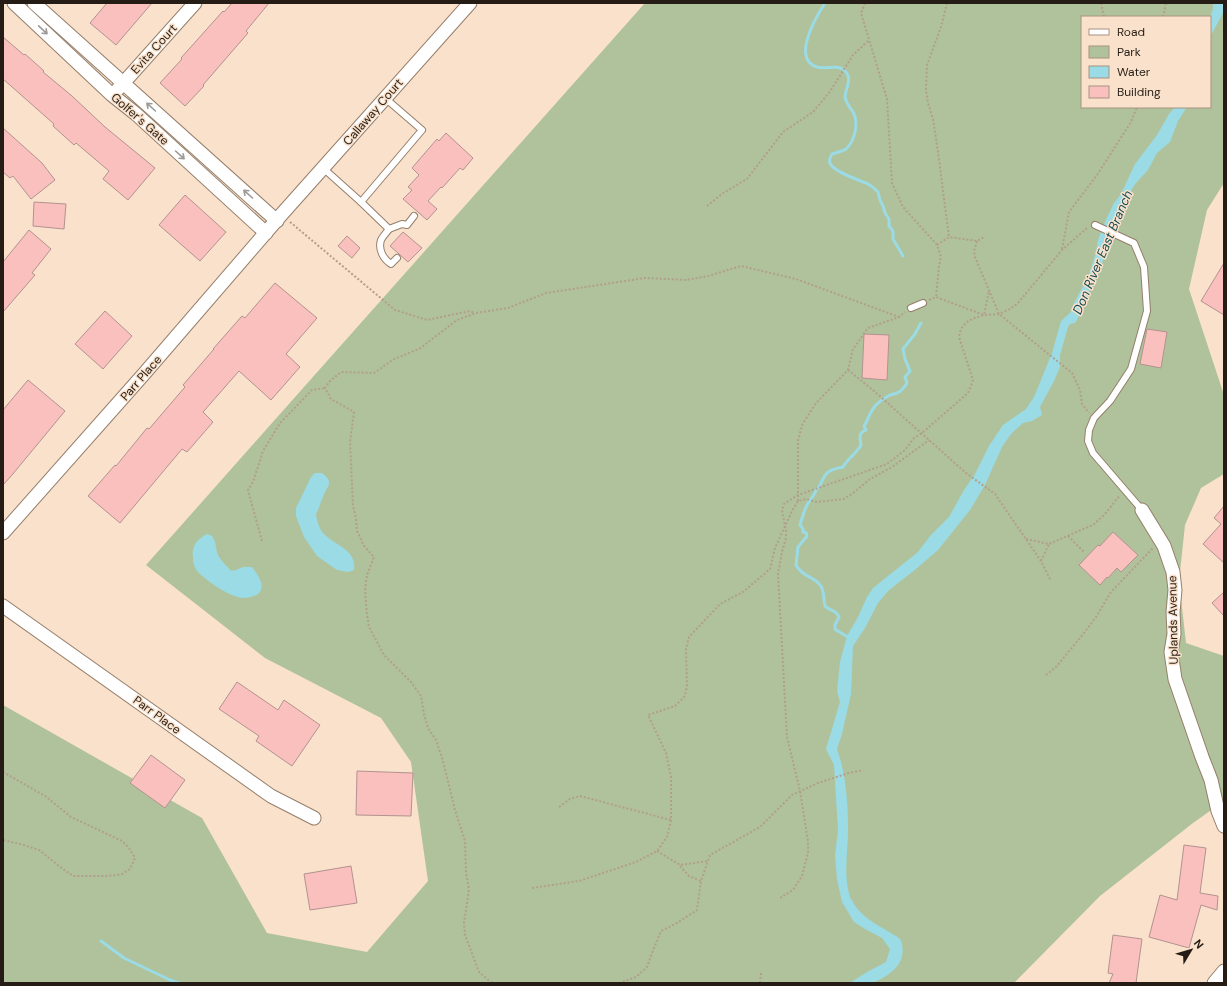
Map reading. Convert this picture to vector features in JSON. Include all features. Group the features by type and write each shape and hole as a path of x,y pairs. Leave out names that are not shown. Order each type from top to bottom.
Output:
{"street":[{"name":"Golfer's Gate","path":"14,3 112,95 136,114 266,232"},
{"name":"Golfer's Gate","path":"34,3 279,218"},
{"name":"Evita Court","path":"112,95 195,3"},
{"name":"Callaway Court","path":"279,218 470,3"},
{"name":"Parr Place","path":"3,533 279,218"},
{"name":"Uplands Avenue","path":"1142,510 1161,540 1173,572 1175,590 1173,612 1174,634 1171,652 1175,679 1211,780 1218,811 1224,826"},
{"name":"Parr Place","path":"3,606 271,796 314,818"},
{"path":"1214,983 1224,971"}],"lane":[{"path":"361,202 422,130 385,98"},
{"path":"323,168 389,229"},
{"path":"397,258 390,264 384,257 381,251 382,239 389,229 402,224 406,225 414,216"},
{"path":"1095,225 1134,243 1144,267 1147,311 1131,369 1110,401 1094,418 1089,430 1088,440 1093,453 1142,510"},
{"path":"910,308 923,303"}],"path":[{"path":"865,3 861,13 887,99 892,183 903,206 937,245 941,257 936,298"},
{"path":"947,3 941,27 927,65 926,90 933,120 949,237"},
{"path":"1101,3 1104,16"},
{"path":"1163,16 1166,3"},
{"path":"707,206 723,193 747,179 783,132 813,112 829,93 853,54 869,40"},
{"path":"1062,250 1069,212 1097,175 1123,136 1137,108"},
{"path":"279,218 395,310 427,320 470,311 476,313"},
{"path":"780,898 793,890 802,876 807,861 808,841 800,791 787,737 778,574 786,538 782,507 798,495 887,464 905,450 914,438 922,433 968,393 973,380 959,337 959,331 963,325 970,320 984,315 999,314 1018,303 1062,250 1086,228 1095,225"},
{"path":"937,245 949,237 977,241 984,237"},
{"path":"977,241 974,251 975,257 999,314 1072,373 1080,390 1082,404 1094,418"},
{"path":"262,541 248,490 253,482 263,451 280,423 312,390 325,388 329,382 341,372 374,373 394,359 419,349 457,320 476,313 508,308 546,293 645,278 686,280 708,276 741,266 796,279 899,317"},
{"path":"984,315 989,291"},
{"path":"923,303 936,298 984,315"},
{"path":"532,888 580,881 636,862 657,851 667,836 671,820 671,777 666,753 648,715 675,706 685,696 687,686 686,649 690,637 720,604 743,592 770,569 775,548 792,510 798,501 798,441 802,425 816,403 848,370 853,349 868,328 899,317 910,308"},
{"path":"848,370 874,391 966,473 995,494 1041,561 1051,581"},
{"path":"325,388 331,399 354,412 350,442 353,505 357,531 364,546 374,557 367,575 367,615 370,627 384,655 411,682 421,696 428,728 436,740 443,761 455,810 466,841 466,873 469,889 464,923 465,935 479,972 492,983"},
{"path":"798,501 806,499 817,502 844,499 929,440"},
{"path":"1025,539 1048,544 1093,524 1105,514 1125,489"},
{"path":"1068,536 1084,552"},
{"path":"1046,675 1057,666 1084,633 1096,617 1111,592 1161,540"},
{"path":"1041,561 1048,544"},
{"path":"619,983 636,976 647,967 662,931 697,910 701,881 710,855 760,827 792,795 829,780 863,770"},
{"path":"3,772 45,796 71,817 122,841 129,848 135,858 130,869 122,874 108,876 73,876 39,850 3,840"},
{"path":"559,807 570,799 580,796 671,820"},
{"path":"657,851 680,865 689,876 701,881"},
{"path":"680,865 708,860"},
{"path":"760,983 761,973"}],"green space":[{"path":"645,3 1224,3 1224,183 1207,210 1189,289 1224,395 1224,474 1201,488 1185,525 1179,581 1186,643 1224,656 1224,801 1193,823 1100,896 1014,983 3,983 3,705 202,818 267,933 367,952 428,881 411,762 381,718 265,658 146,565"}],"water":[{"path":"1213,3 1224,3 1223,13 1211,35 1210,16"},
{"name":"Don River East Branch","path":"1174,108 1186,108 1178,121 1170,142 1157,153 1148,170 1132,189 1121,218 1108,242 1100,271 1077,320 1068,327 1060,355 1060,367 1040,407 1042,415 1032,421 1023,423 1011,434 1002,447 985,485 970,510 938,550 888,591 878,603 865,628 853,646 851,694 837,749 843,768 847,799 848,830 846,872 848,889 850,897 858,909 870,920 900,939 903,949 901,960 898,965 887,975 872,983 850,983 886,962 890,949 882,938 854,922 842,902 837,879 835,856 838,830 834,765 826,749 840,702 837,691 840,662 847,636 873,588 918,552 930,536 949,517 975,474 989,446 1003,425 1026,409 1034,397 1052,353 1061,321 1070,313 1089,275 1098,240 1114,203 1121,194 1135,164 1157,135"},
{"path":"315,473 322,473 326,476 329,482 316,514 318,525 324,534 349,553 354,563 354,570 348,572 337,570 317,556 304,537 296,516 296,508 311,477"},
{"path":"207,534 212,536 215,541 218,555 231,571 243,567 252,567 260,580 262,587 258,594 253,597 245,598 232,595 213,584 197,571 193,562 193,550 200,538"}],"building":[{"path":"107,3 152,3 116,45 90,23"},
{"path":"232,3 269,3 246,31 248,33 203,85 204,86 185,106 160,83 223,11 224,12"},
{"path":"3,37 24,55 25,54 105,127 155,168 128,200 103,179 109,171 76,143 74,145 53,126 54,124 3,79"},
{"path":"3,128 42,163 55,180 31,199 13,176 10,178 3,172"},
{"path":"446,133 473,158 463,170 460,168 428,201 437,209 427,220 403,199 412,190 408,187 419,175 412,168 437,139 439,141"},
{"path":"185,195 226,232 200,261 159,225"},
{"path":"34,202 66,204 64,229 33,226"},
{"path":"29,230 51,249 32,273 35,275 3,312 3,262"},
{"path":"403,232 422,248 408,262 390,246"},
{"path":"347,236 360,248 352,258 338,246"},
{"path":"1224,263 1224,315 1201,301"},
{"path":"275,283 317,318 286,354 300,367 271,400 239,371 203,412 213,422 187,452 182,449 120,523 88,496 185,387 183,385 213,349 242,316 245,318"},
{"path":"105,311 132,336 103,369 75,344"},
{"path":"1147,329 1167,332 1161,368 1140,364"},
{"path":"864,334 889,335 887,380 862,378"},
{"path":"28,380 65,411 3,485 3,410"},
{"path":"1224,506 1224,563 1203,544 1221,524 1214,518"},
{"path":"1113,532 1138,555 1121,572 1117,568 1100,585 1079,565"},
{"path":"1224,592 1224,616 1212,603"},
{"path":"237,682 278,710 284,700 320,725 292,766 256,741 259,736 219,709"},
{"path":"151,755 185,780 165,808 130,783"},
{"path":"357,771 413,773 411,816 356,815"},
{"path":"1184,845 1206,848 1200,893 1218,896 1217,910 1201,905 1189,948 1149,937 1160,895 1177,900"},
{"path":"351,866 357,903 310,910 304,874"},
{"path":"1113,935 1142,939 1136,983 1109,983 1113,974 1108,973"}],"waterway":[{"path":"825,3 816,18 808,37 806,56 810,63 817,67 836,67 843,69 846,72 849,81 845,98 855,116 856,121 854,136 849,146 844,150 832,154 830,163 836,170 868,184 878,192 885,213 889,219 889,226 893,231 893,239 903,256"},
{"path":"849,638 835,629 835,625 839,617 837,613 825,606 822,587 818,582 802,572 796,565 798,547 807,536 806,533 803,532 800,525 807,505 825,476 831,470 843,467 861,445 861,434 866,430 864,426 875,406 890,395 900,392 907,383 905,377 910,371 903,349 915,334 921,323"},
{"path":"101,941 124,958 179,983"}]}
